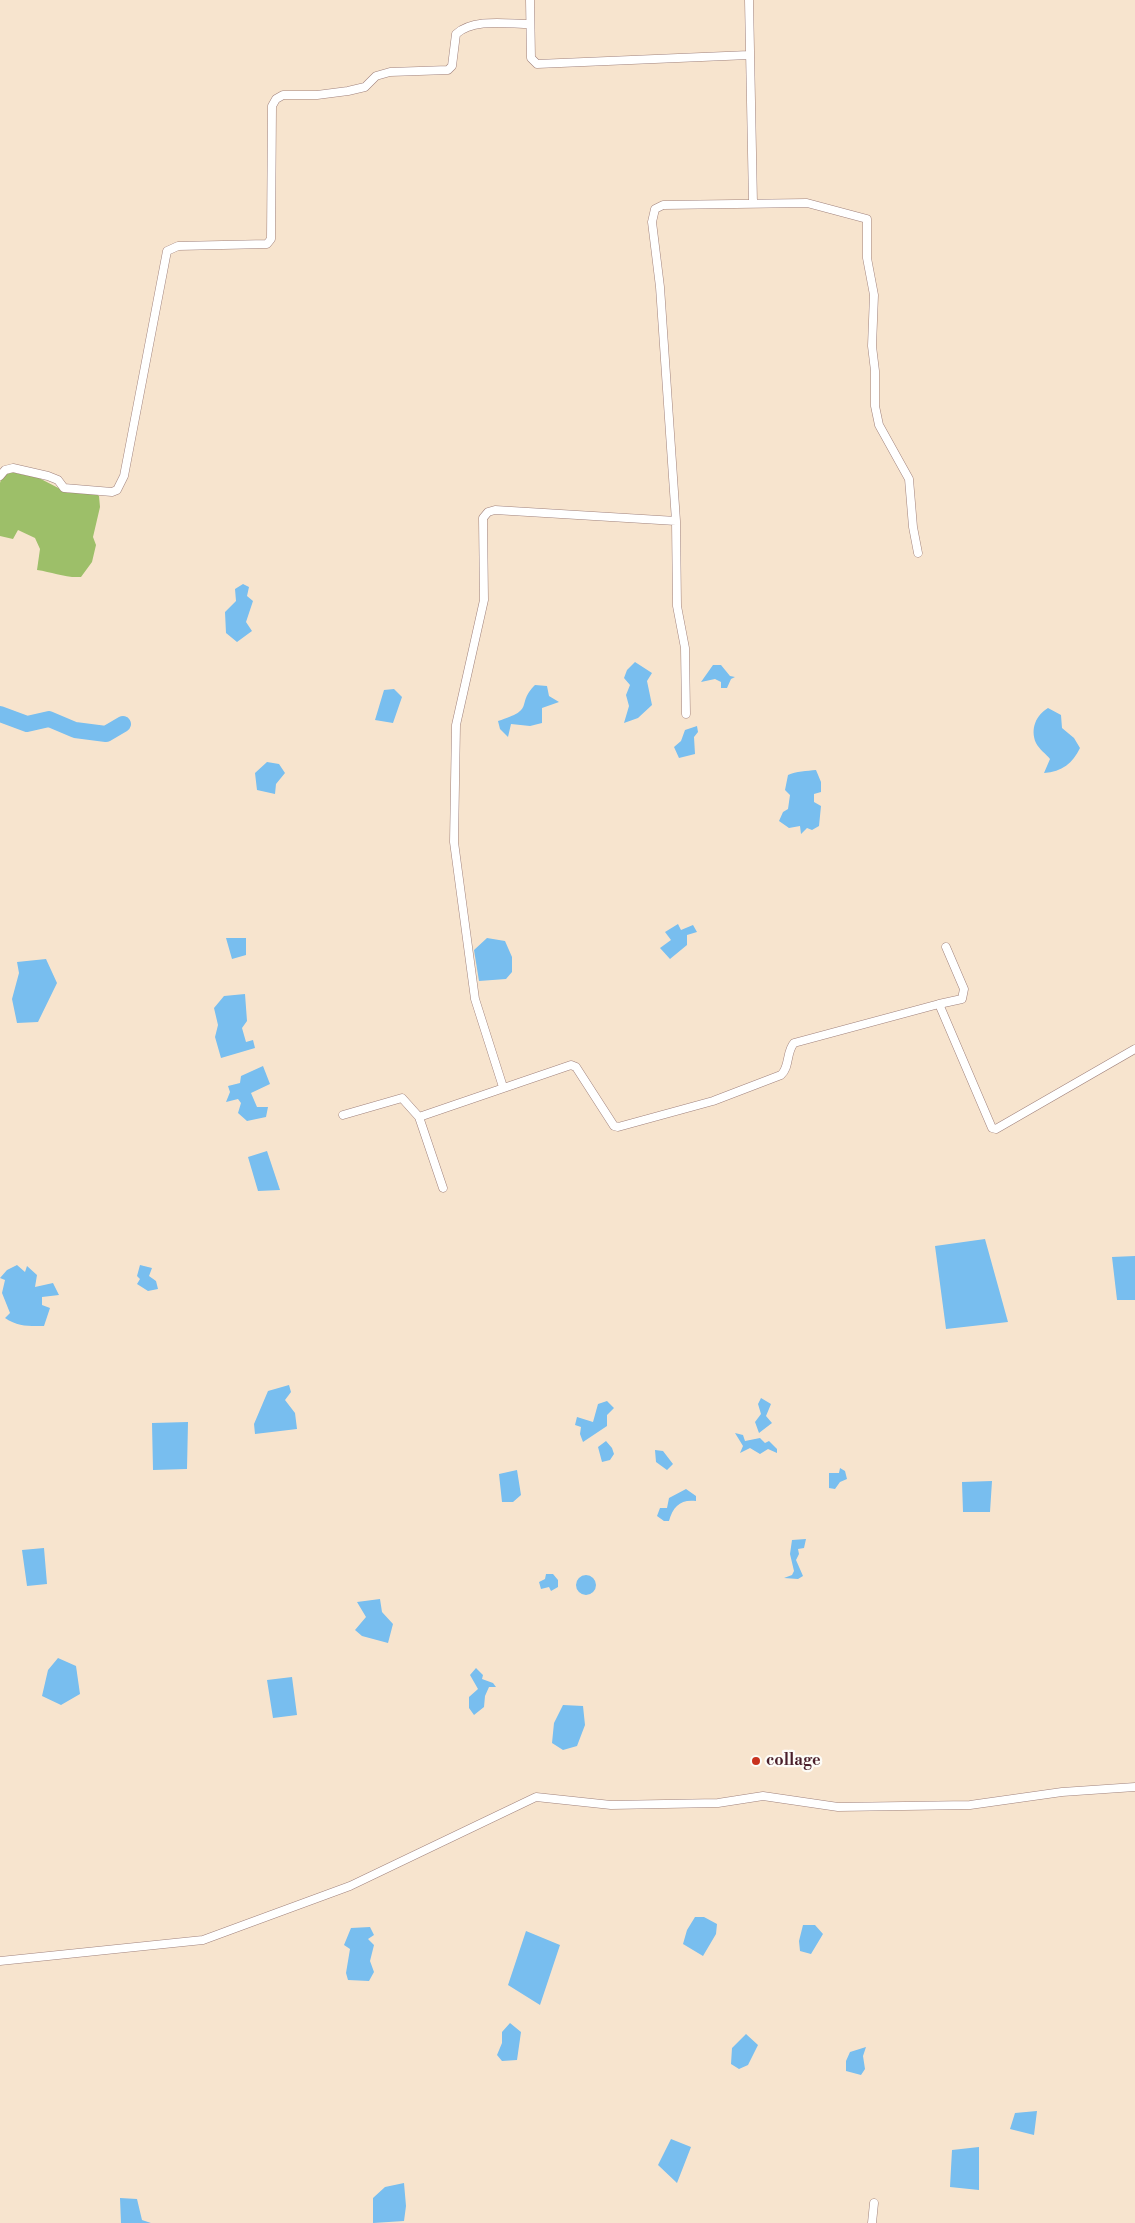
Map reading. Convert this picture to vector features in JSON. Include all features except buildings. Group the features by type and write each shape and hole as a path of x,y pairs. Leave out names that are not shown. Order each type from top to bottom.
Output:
{"street":[{"path":"530,0 531,58 537,64 749,55"},
{"path":"749,0 753,204"},
{"path":"0,476 5,470 13,468 48,476 58,480 64,488 112,492 117,490 124,476 167,251 178,246 267,244 272,239 272,106 276,99 283,95 317,94 364,87 376,76 390,72 448,70 452,66 456,34 463,28 476,24 530,24"},
{"path":"686,714 685,648 677,606 676,521 660,287 652,222 655,209 662,204 807,203 867,219 867,258 874,295 872,346 875,371 875,406 879,425 909,479 913,527 918,553"},
{"path":"503,1087 476,999 454,842 456,725 484,600 483,518 488,512 495,510 676,521"},
{"path":"419,1117 565,1067 576,1067 614,1126 618,1128 713,1101 781,1075 786,1070 791,1047 794,1043 962,999 964,989 946,947"},
{"path":"939,1004 992,1128 996,1130 1135,1049"},
{"path":"343,1115 400,1098 419,1117 443,1188"},
{"path":"0,1961 203,1940 350,1886 536,1798 611,1805 718,1803 763,1796 838,1807 970,1805 1062,1792 1135,1787"},
{"path":"872,2223 874,2203"}],"green space":[{"path":"11,472 39,478 68,493 78,491 99,496 100,507 93,537 96,545 92,562 81,577 64,576 37,570 40,549 35,538 18,530 13,539 0,536 0,483 2,476"}],"water":[{"path":"243,584 249,587 247,596 253,601 246,622 252,631 237,642 226,633 225,612 236,601 235,589"},
{"path":"635,662 652,673 647,681 652,705 638,718 624,723 629,706 626,695 630,685 624,678 627,670"},
{"path":"713,665 721,665 730,676 735,677 731,679 727,688 721,688 721,682 715,679 701,682"},
{"path":"535,685 547,686 549,696 559,702 542,708 542,723 530,726 511,724 508,737 500,729 498,721 522,710 526,697"},
{"path":"394,689 402,697 393,723 375,720 384,690"},
{"path":"1048,708 1061,715 1062,728 1074,738 1080,748 1066,766 1056,771 1044,773 1050,759 1037,745 1034,738 1034,728 1037,718"},
{"path":"697,726 698,732 694,737 695,754 679,758 674,747 681,741 685,730"},
{"path":"267,762 279,764 285,773 276,784 275,794 257,790 255,773"},
{"path":"816,770 821,782 821,792 814,794 814,802 821,806 819,826 812,830 807,828 801,834 800,826 789,828 779,821 783,812 788,809 790,795 785,790 788,775"},
{"path":"678,924 681,930 693,925 697,932 687,935 687,945 670,959 660,948 671,940 665,932"},
{"path":"226,938 246,938 246,955 232,959"},
{"path":"487,938 505,941 512,957 512,972 506,979 479,981 474,950"},
{"path":"46,959 57,983 38,1022 17,1023 12,999 19,973 17,962"},
{"path":"245,994 247,1021 242,1028 246,1042 253,1040 255,1048 221,1058 215,1037 218,1025 214,1008 224,996"},
{"path":"263,1066 270,1084 251,1093 257,1107 268,1107 266,1117 247,1121 238,1113 241,1103 238,1099 226,1102 230,1092 228,1086 240,1083 241,1076"},
{"path":"267,1151 280,1190 258,1191 248,1157"},
{"path":"985,1239 1008,1322 946,1329 935,1246"},
{"path":"1135,1256 1135,1300 1117,1300 1112,1257"},
{"path":"17,1265 25,1272 27,1266 37,1275 35,1287 53,1283 59,1295 42,1297 42,1305 50,1308 44,1326 28,1326 5,1318 10,1313 2,1293 5,1280 0,1278 7,1270"},
{"path":"140,1265 152,1268 149,1276 156,1281 158,1289 148,1291 137,1284 140,1279 137,1276"},
{"path":"289,1385 291,1392 285,1400 295,1413 297,1429 255,1434 254,1424 268,1391"},
{"path":"761,1398 771,1404 766,1416 772,1423 759,1433 755,1422 761,1414 758,1404"},
{"path":"607,1401 614,1408 607,1415 607,1426 583,1442 580,1434 581,1427 575,1425 577,1417 593,1422 598,1404"},
{"path":"188,1422 187,1469 153,1470 152,1423"},
{"path":"735,1433 743,1435 745,1441 760,1438 765,1443 769,1441 777,1449 777,1453 768,1449 760,1454 750,1448 740,1453 743,1446"},
{"path":"606,1441 614,1454 610,1460 602,1462 598,1447"},
{"path":"655,1450 663,1451 673,1464 667,1470 656,1462"},
{"path":"840,1468 845,1471 847,1479 840,1482 835,1489 829,1488 829,1473 839,1473"},
{"path":"517,1470 521,1495 513,1502 502,1502 499,1474"},
{"path":"992,1481 990,1512 963,1512 962,1482"},
{"path":"686,1489 696,1496 696,1501 682,1502 675,1508 669,1521 664,1521 657,1516 660,1508 667,1508 669,1498"},
{"path":"806,1539 804,1548 798,1549 799,1554 796,1560 803,1576 798,1579 784,1578 792,1575 794,1571 790,1554 792,1540"},
{"path":"44,1548 47,1584 27,1586 22,1550"},
{"path":"546,1574 553,1574 558,1580 558,1587 551,1591 549,1587 541,1589 539,1582 545,1579"},
{"path":"586,1575 593,1578 596,1585 593,1592 586,1595 579,1592 576,1585 579,1578"},
{"path":"380,1599 382,1612 393,1624 388,1643 362,1636 355,1630 366,1617 357,1602"},
{"path":"58,1658 76,1666 80,1694 61,1705 42,1696 48,1670"},
{"path":"476,1668 483,1675 482,1679 493,1683 496,1687 489,1687 485,1696 484,1707 474,1715 469,1708 469,1697 478,1689 470,1675"},
{"path":"292,1677 297,1715 273,1718 267,1680"},
{"path":"563,1705 583,1706 585,1725 577,1746 563,1750 552,1743 554,1723"},
{"path":"695,1917 704,1917 717,1924 716,1934 703,1956 683,1944 687,1930"},
{"path":"803,1925 815,1925 823,1934 811,1954 800,1951 799,1941"},
{"path":"370,1927 374,1935 368,1939 374,1945 370,1961 374,1972 369,1981 348,1980 346,1973 350,1949 344,1945 351,1928"},
{"path":"526,1931 560,1945 540,2005 508,1985"},
{"path":"510,2023 521,2032 517,2060 502,2061 497,2055 502,2043 502,2032"},
{"path":"746,2034 758,2045 748,2065 739,2069 731,2064 732,2048"},
{"path":"866,2047 863,2056 865,2069 861,2075 846,2071 846,2061 850,2052"},
{"path":"1037,2111 1034,2135 1010,2129 1015,2113"},
{"path":"671,2139 691,2147 677,2183 658,2165"},
{"path":"979,2147 979,2190 950,2187 952,2150"},
{"path":"404,2183 406,2206 404,2221 373,2223 373,2198 385,2187"},
{"path":"120,2198 137,2199 142,2220 151,2223 121,2223"}],"waterway":[{"path":"0,714 27,724 49,719 75,730 106,734 123,724"}],"place":[{"name":"collage","path":"756,1761"}]}
